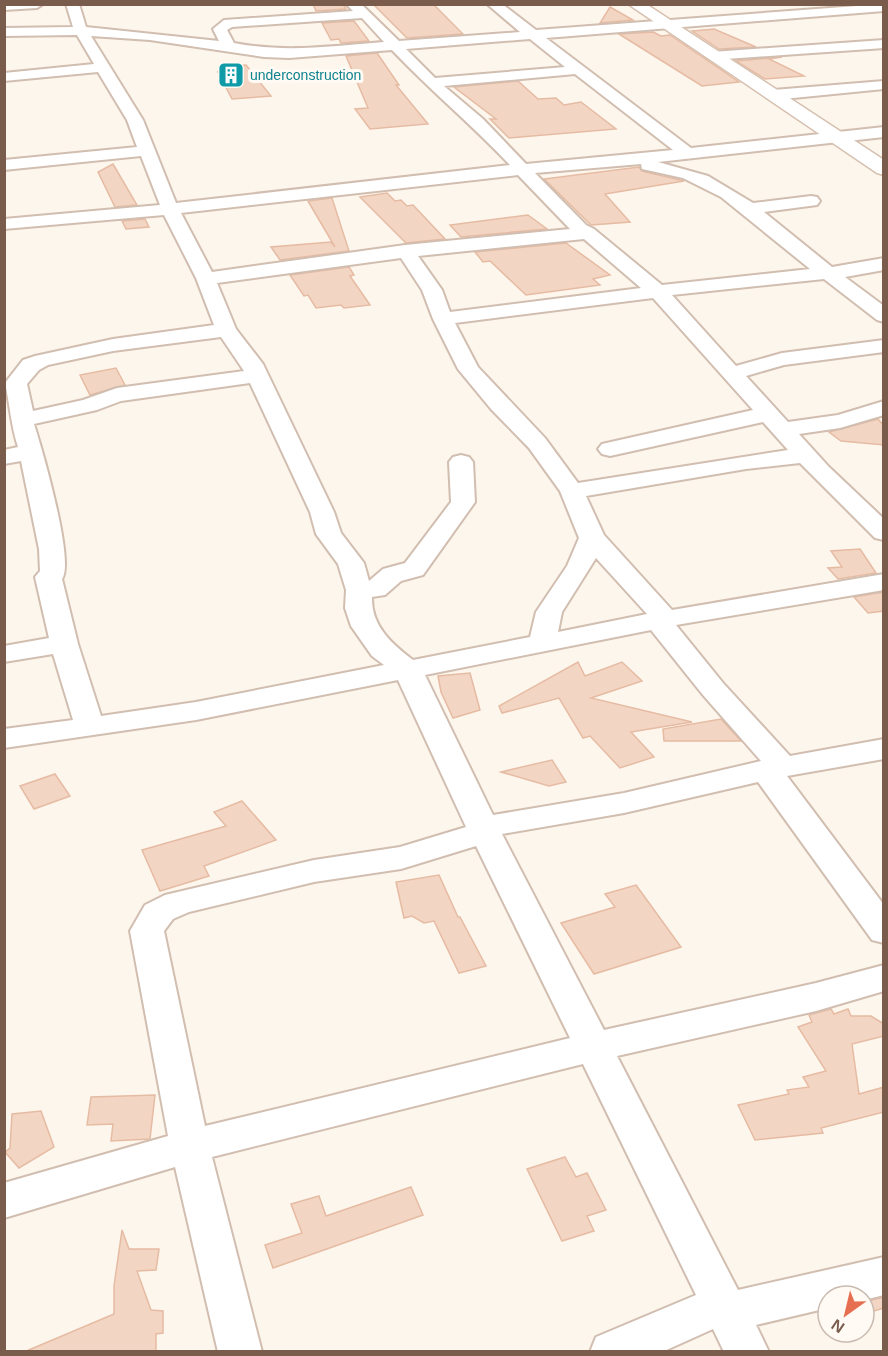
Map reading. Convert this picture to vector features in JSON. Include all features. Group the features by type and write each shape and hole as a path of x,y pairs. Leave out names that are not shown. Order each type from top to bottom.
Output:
{"street":[{"path":"4,6 37,4"},
{"path":"72,4 81,32 135,120 170,209 206,278 226,330 252,363 256,376 322,512 329,534 351,563 359,590 358,608 365,626 382,650 408,670 484,830 747,1352"},
{"path":"352,4 365,14 432,83 477,122 580,229 588,233 658,292 731,374 884,534"},
{"path":"493,4 558,54 575,70 604,89 687,153"},
{"path":"634,4 884,169"},
{"path":"4,32 81,32 150,36 275,54 532,36 662,23 884,7"},
{"path":"229,46 220,29 224,18 365,14"},
{"path":"712,56 884,44"},
{"path":"4,77 102,67"},
{"path":"432,83 575,70"},
{"path":"773,95 884,85"},
{"path":"4,224 170,209 523,169 619,161 884,132"},
{"path":"4,165 146,151"},
{"path":"619,161 675,170 714,186 749,209 786,241 884,316"},
{"path":"749,209 811,201"},
{"path":"206,278 405,251 588,233"},
{"path":"405,251 432,290 443,320 469,369 499,405 537,443 572,491 592,538 662,620 774,769 884,931"},
{"path":"443,320 658,292 858,270 884,264"},
{"path":"89,725 64,644 48,577 53,573 52,549 31,452 21,420 22,408 16,383 31,365 42,360 113,345 226,330"},
{"path":"731,374 782,359 884,346"},
{"path":"21,420 89,405 117,395 256,376"},
{"path":"610,449 733,420 840,421 884,408"},
{"path":"4,457 31,452"},
{"path":"572,491 806,454"},
{"path":"359,590 376,589 392,575 414,569 463,502 461,462"},
{"path":"542,644 549,612 580,566 592,538"},
{"path":"4,739 196,711 662,620 884,582"},
{"path":"4,654 64,644"},
{"path":"240,1352 190,1146 147,931 153,915 166,907 185,901 314,871 401,858 484,830 624,803 774,769 884,749"},
{"path":"4,1201 190,1146 592,1047 816,997 884,978"},
{"path":"612,1352 726,1308 884,1276"}],"building":[{"path":"313,4 343,4 346,9 316,11"},
{"path":"373,4 433,4 463,34 407,38"},
{"path":"610,7 633,20 600,23"},
{"path":"354,21 369,41 341,43 339,39 331,40 322,23"},
{"path":"714,29 756,47 719,49 692,31"},
{"path":"653,32 661,36 670,35 739,82 702,86 619,34"},
{"path":"377,53 399,85 396,85 428,124 370,129 355,109 368,108 346,56"},
{"path":"782,57 769,59 804,76 765,79 736,61"},
{"path":"246,65 271,96 232,99 218,72 225,72 222,67"},
{"path":"518,81 538,99 556,98 564,105 581,102 616,129 509,138 490,119 496,119 454,87"},
{"path":"113,164 137,205 115,207 98,172"},
{"path":"639,167 642,171 684,181 605,194 630,222 591,225 544,179"},
{"path":"387,193 395,201 401,200 407,206 413,205 445,239 406,243 360,197"},
{"path":"332,198 349,251 280,260 271,247 331,242 335,247 308,201"},
{"path":"528,215 547,229 461,237 450,225"},
{"path":"145,219 149,227 126,229 122,221"},
{"path":"566,243 610,275 593,279 600,285 526,295 490,261 483,262 475,252"},
{"path":"349,267 354,275 350,276 370,305 316,308 308,295 304,296 290,275"},
{"path":"116,368 125,385 90,395 80,375"},
{"path":"878,419 884,426 884,445 841,441 829,432"},
{"path":"860,549 876,573 838,579 828,568 842,567 831,551"},
{"path":"884,592 884,611 868,613 854,597"},
{"path":"578,662 585,676 622,662 642,681 591,698 692,722 631,732 654,757 620,768 590,736 583,738 559,698 502,713 499,706"},
{"path":"470,673 480,710 453,718 441,692 438,676"},
{"path":"721,719 741,741 664,741 663,729"},
{"path":"552,760 566,782 549,786 501,772"},
{"path":"55,774 70,796 34,809 20,786"},
{"path":"242,801 276,840 204,866 209,876 160,891 142,850 226,826 214,812"},
{"path":"439,875 458,917 486,966 459,973 434,921 424,923 412,916 404,918 396,882"},
{"path":"636,885 681,947 594,974 561,923 615,907 605,894"},
{"path":"831,1009 834,1014 848,1009 851,1016 871,1016 884,1024 884,1036 852,1044 859,1094 884,1087 884,1112 821,1128 823,1133 755,1140 738,1105 789,1094 787,1090 809,1087 803,1077 826,1071 798,1027 812,1022 809,1015"},
{"path":"155,1095 150,1139 111,1141 113,1124 87,1125 91,1097"},
{"path":"41,1111 54,1147 19,1168 5,1152 10,1148 12,1114"},
{"path":"565,1157 576,1177 587,1173 606,1210 587,1216 594,1231 562,1241 527,1169"},
{"path":"411,1187 423,1215 273,1268 265,1245 302,1233 291,1204 319,1196 326,1216"},
{"path":"122,1230 129,1249 159,1249 156,1270 137,1271 151,1310 163,1311 163,1333 156,1334 156,1352 24,1352 114,1314 114,1286"},
{"path":"884,1297 884,1308 876,1310 876,1299"}],"place":[{"name":"underconstruction","path":"231,75"}]}
